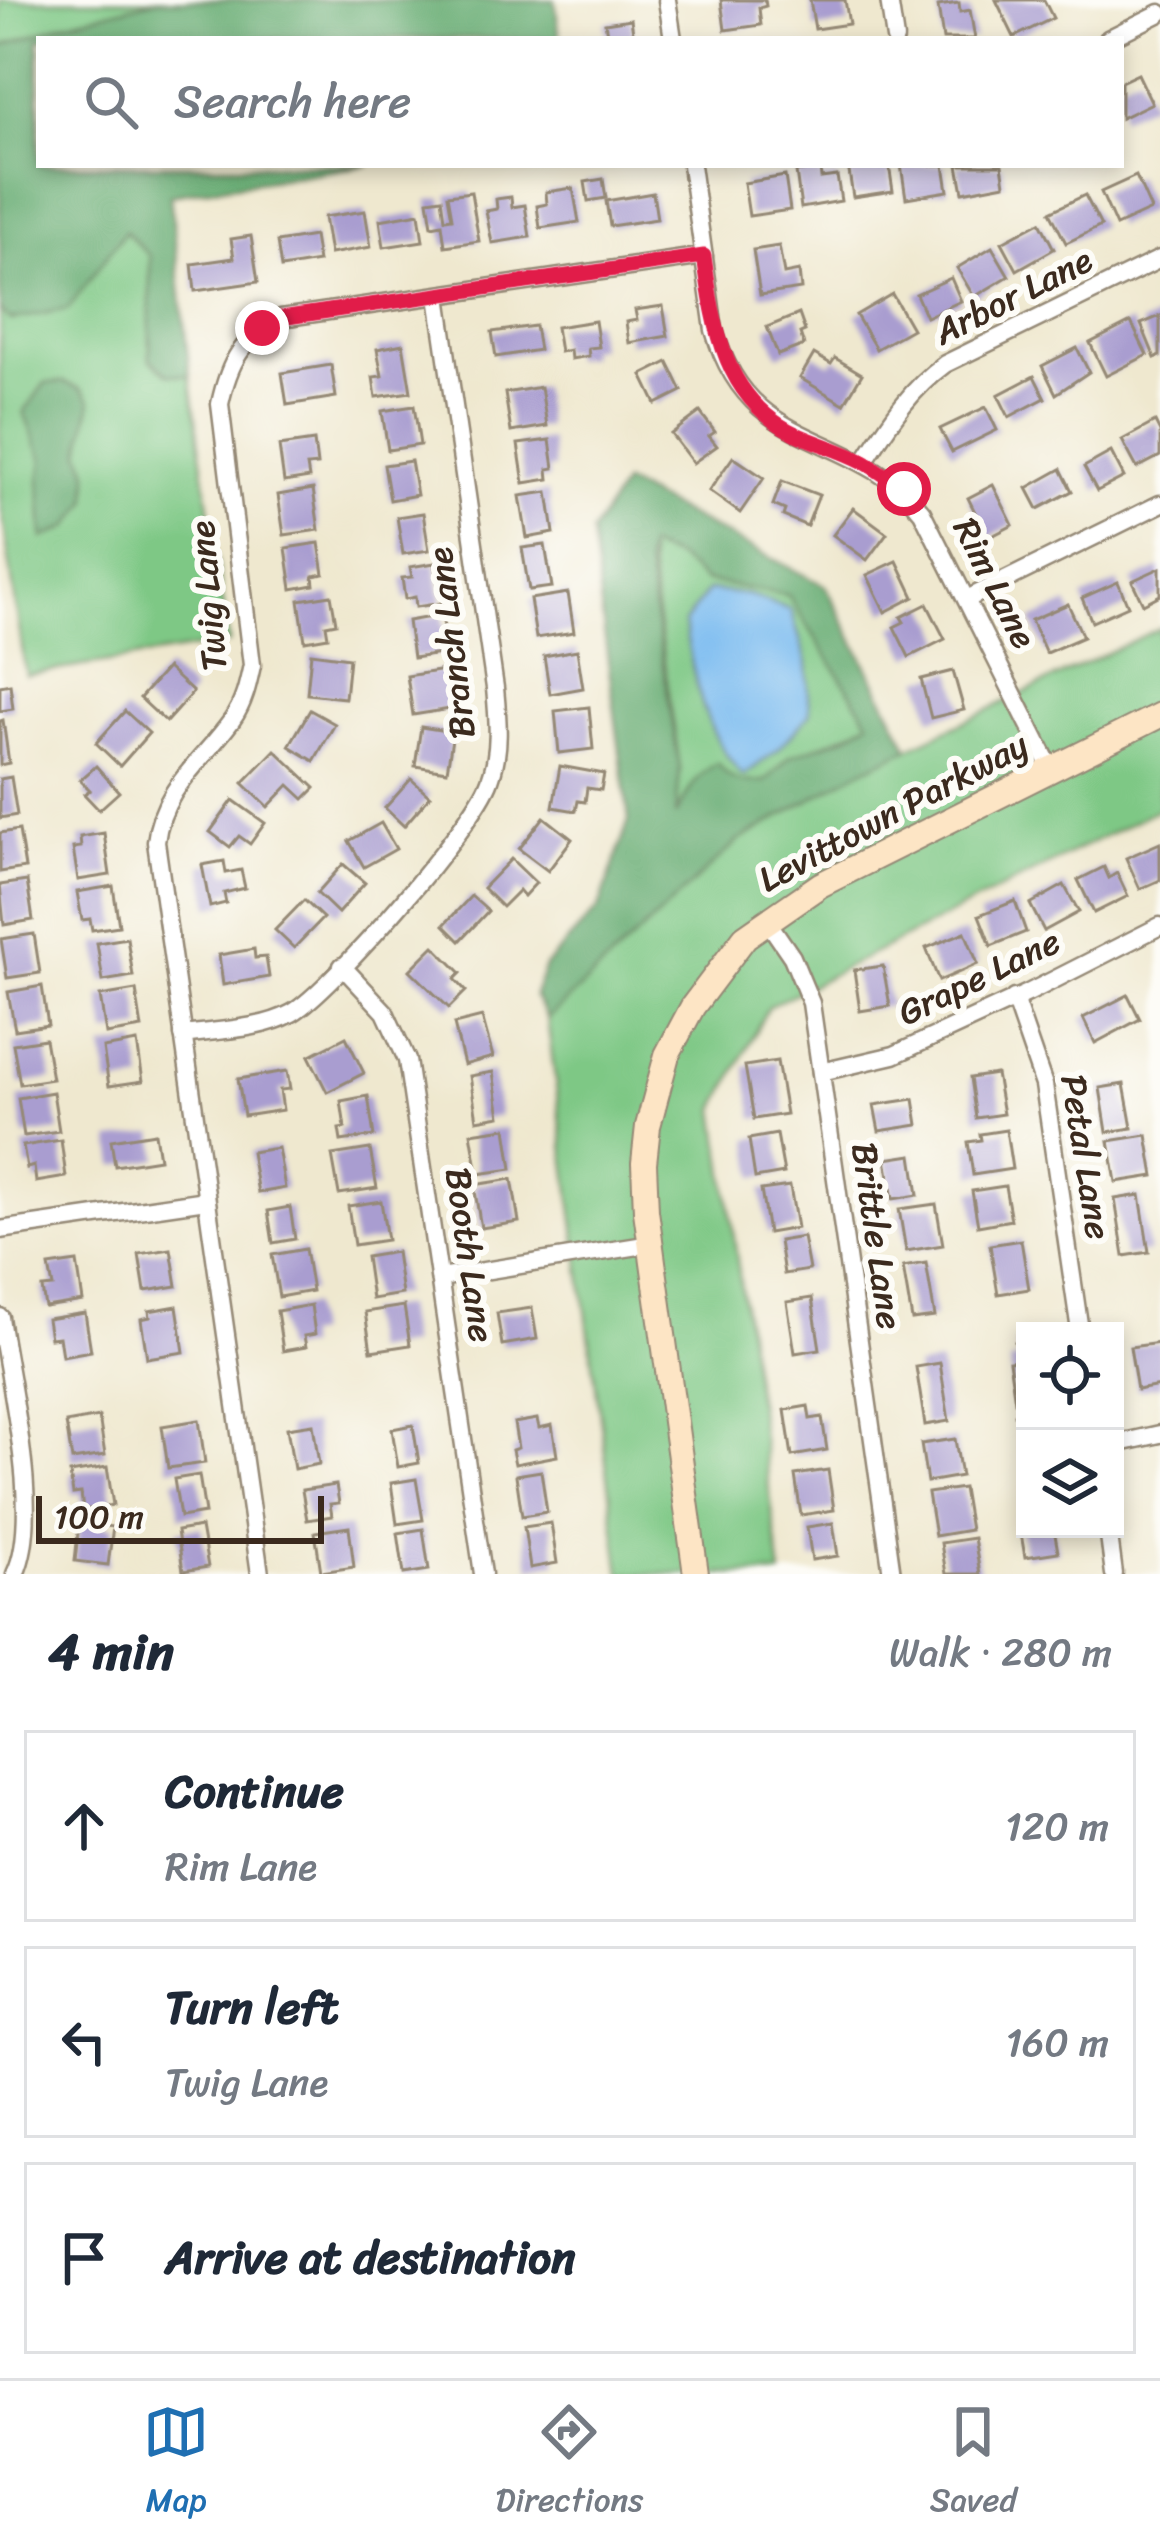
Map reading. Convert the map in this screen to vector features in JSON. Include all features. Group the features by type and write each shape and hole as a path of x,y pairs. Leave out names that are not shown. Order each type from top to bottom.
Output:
{"street":[{"path":"667,0 673,36"},
{"path":"889,0 895,36"},
{"path":"1114,36 1160,13"},
{"name":"Rim Lane","path":"691,168 714,330 742,390 789,431 864,462 904,489 922,512 1051,769"},
{"name":"Twig Lane","path":"260,1574 158,866 159,821 178,782 234,717 252,665 220,404 228,369 245,342 281,318 704,256"},
{"name":"Arbor Lane","path":"864,462 904,400 945,364 1160,259"},
{"name":"Branch Lane","path":"183,1035 258,1024 290,1014 342,966 473,816 490,782 497,752 494,688 438,296"},
{"path":"967,599 1160,504"},
{"name":"Levittown Parkway","path":"696,1574 644,1163 648,1126 668,1055 721,967 766,919 820,885 1160,715"},
{"name":"Brittle Lane","path":"766,919 803,980 811,1003 892,1574"},
{"name":"Grape Lane","path":"821,1072 894,1055 1160,926"},
{"name":"Booth Lane","path":"342,966 386,1012 407,1060 483,1574"},
{"name":"Petal Lane","path":"1014,998 1044,1085 1079,1322"},
{"path":"0,1230 206,1200"},
{"path":"440,1277 651,1244"},
{"path":"0,1317 27,1503 25,1546 15,1574"},
{"path":"1124,1442 1160,1434"},
{"path":"1109,1538 1114,1574"}],"green space":[{"path":"0,0 157,0 62,24 0,47"},
{"path":"157,0 555,0 560,36 36,36 36,168 349,168 170,195 190,376 168,374 150,359 150,256 125,231 68,309 11,320 0,310 0,47 62,24"},
{"path":"124,231 150,256 150,358 168,374 190,376 229,643 26,675 0,499 0,310 11,320 68,309"},
{"path":"64,382 81,389 91,401 81,452 89,472 88,501 69,527 43,538 43,460 24,412 45,383"},
{"path":"624,483 826,586 909,748 738,841 547,1019 534,995 545,966 599,908 629,820 591,533","holes":["648,547 677,558 704,581 788,595 869,721 845,737 790,756 766,781 738,781 718,763 697,779 676,816 680,769 646,560"]},
{"path":"647,547 677,558 704,581 788,595 870,721 804,752 767,781 740,784 727,778 675,824 680,768"},
{"path":"1160,628 1160,808 768,1007 716,1109 781,1574 621,1574 547,1019 738,841 856,773"}],"water":[{"path":"708,590 749,595 791,610 807,662 810,714 778,750 743,776 709,723 684,623"}],"building":[{"path":"721,0 765,0 766,6 759,8 761,25 725,30"},
{"path":"810,0 845,0 849,24 815,29"},
{"path":"996,0 1044,0 1053,18 1014,36"},
{"path":"959,3 960,12 970,10 974,36 943,36 938,6"},
{"path":"631,19 634,36 607,36 605,23"},
{"path":"1138,74 1152,103 1124,117 1124,81"},
{"path":"820,168 821,178 837,176 841,201 801,208 796,172"},
{"path":"848,168 889,168 893,191 853,197"},
{"path":"901,168 944,168 948,191 906,198"},
{"path":"959,168 1002,168 1005,184 963,192"},
{"path":"785,176 790,210 749,216 744,183"},
{"path":"1136,176 1151,210 1116,226 1101,192"},
{"path":"603,179 606,198 588,201 585,182"},
{"path":"573,188 579,222 540,228 537,206 547,204 546,192"},
{"path":"471,192 479,241 445,246 442,224 432,226 428,200 442,198 445,219 452,218 448,195"},
{"path":"653,193 657,219 610,226 606,201"},
{"path":"1085,195 1101,226 1066,243 1050,212"},
{"path":"511,197 512,207 525,205 530,237 492,243 486,211 497,209 496,199"},
{"path":"365,211 371,247 330,254 324,217"},
{"path":"419,213 423,241 384,247 380,220"},
{"path":"1040,222 1054,249 1017,270 1002,242"},
{"path":"251,236 258,282 195,291 192,264 234,258 231,239"},
{"path":"314,236 318,262 281,268 277,242"},
{"path":"779,246 784,274 799,271 801,289 760,295 753,250"},
{"path":"992,247 1009,276 974,297 957,268"},
{"path":"951,278 961,301 926,317 916,294"},
{"path":"892,294 912,329 876,349 856,315"},
{"path":"663,306 668,336 629,343 626,322 637,320 635,310"},
{"path":"799,314 804,345 778,355 767,327"},
{"path":"1160,316 1160,356 1155,358 1141,324"},
{"path":"595,321 599,347 588,348 589,356 571,359 570,350 560,352 556,327"},
{"path":"1131,322 1147,355 1106,376 1090,343"},
{"path":"535,326 539,350 496,357 492,332"},
{"path":"403,344 411,392 376,397 373,377 382,376 377,349"},
{"path":"1077,348 1089,372 1056,394 1042,366"},
{"path":"814,354 831,364 835,358 862,374 844,404 800,378"},
{"path":"668,362 682,391 656,404 642,375"},
{"path":"331,365 336,397 287,405 282,373"},
{"path":"1034,376 1045,398 1009,417 998,395"},
{"path":"541,387 547,426 511,432 505,393"},
{"path":"414,406 420,445 388,450 382,411"},
{"path":"986,407 997,430 952,452 940,429"},
{"path":"700,412 715,432 709,436 717,446 693,463 671,434"},
{"path":"1155,422 1160,456 1137,468 1122,440"},
{"path":"550,440 554,468 548,469 549,479 524,483 518,444"},
{"path":"314,441 317,465 307,466 309,478 284,482 279,446"},
{"path":"1111,452 1124,477 1097,491 1084,467"},
{"path":"733,457 764,478 740,513 709,491"},
{"path":"411,461 417,495 390,500 384,465"},
{"path":"1061,469 1072,491 1038,509 1027,488"},
{"path":"782,481 819,495 807,526 783,516 785,510 773,505"},
{"path":"993,485 1013,525 988,538 968,498"},
{"path":"313,489 319,530 284,535 278,495"},
{"path":"548,492 554,533 527,538 520,496"},
{"path":"853,508 887,533 867,560 833,535"},
{"path":"423,513 429,550 403,554 397,517"},
{"path":"319,543 324,574 313,576 314,585 292,589 286,548"},
{"path":"545,545 552,587 529,590 522,548"},
{"path":"897,561 914,597 885,612 867,575"},
{"path":"435,563 442,603 416,607 415,597 405,599 402,578 412,577 410,567"},
{"path":"1160,568 1160,595 1143,604 1132,581"},
{"path":"1118,582 1128,606 1092,622 1082,598"},
{"path":"568,593 574,632 536,638 530,599"},
{"path":"331,595 336,623 326,625 328,637 305,641 299,600"},
{"path":"927,604 945,639 909,657 894,627 904,622 901,617"},
{"path":"1068,604 1083,637 1046,653 1031,620"},
{"path":"442,615 448,653 413,658 408,621"},
{"path":"577,650 583,688 550,694 544,656"},
{"path":"311,653 349,658 345,698 307,694"},
{"path":"167,668 193,692 166,722 140,698"},
{"path":"444,670 450,709 413,715 407,676"},
{"path":"953,671 964,710 931,718 921,679"},
{"path":"10,684 13,709 0,711 0,686"},
{"path":"589,707 593,749 559,753 555,711"},
{"path":"310,710 335,724 314,761 289,746"},
{"path":"125,711 149,733 120,766 96,743"},
{"path":"0,721 9,763 0,765"},
{"path":"421,727 453,732 447,771 415,766"},
{"path":"275,750 315,788 304,799 289,785 268,807 243,783"},
{"path":"96,766 119,792 99,810 84,794 90,790 80,780"},
{"path":"560,766 604,774 601,790 587,788 585,802 578,801 576,811 553,807"},
{"path":"11,777 17,815 0,818 0,779"},
{"path":"411,779 430,796 404,826 385,808"},
{"path":"233,800 265,823 250,844 239,836 230,847 210,832"},
{"path":"544,817 572,839 548,871 519,849"},
{"path":"381,823 396,849 364,867 349,841"},
{"path":"19,830 25,868 0,872 0,833"},
{"path":"104,833 110,875 78,880 73,848 81,847 80,837"},
{"path":"1160,843 1160,880 1140,889 1126,858"},
{"path":"511,859 536,883 524,896 519,890 502,907 483,888"},
{"path":"224,861 226,873 241,870 245,888 224,893 226,903 210,907 202,865"},
{"path":"343,864 365,883 338,913 317,893"},
{"path":"1104,867 1109,878 1117,873 1128,896 1094,913 1078,880"},
{"path":"27,881 33,920 4,925 0,885"},
{"path":"1064,885 1079,912 1044,931 1030,904"},
{"path":"113,886 119,926 92,930 90,919 82,920 77,892"},
{"path":"471,896 488,911 460,941 444,925"},
{"path":"304,900 323,918 294,948 275,930"},
{"path":"1015,901 1026,932 991,946 979,915"},
{"path":"965,932 978,964 939,981 926,948"},
{"path":"34,934 40,973 7,978 1,939"},
{"path":"127,938 133,976 103,981 97,943"},
{"path":"434,946 461,973 455,979 466,991 449,1008 410,970"},
{"path":"254,949 255,958 266,957 269,977 223,985 219,955"},
{"path":"883,966 890,1006 860,1011 854,970"},
{"path":"42,986 48,1025 15,1030 8,992"},
{"path":"136,990 142,1028 106,1034 100,996"},
{"path":"1128,995 1140,1019 1095,1043 1083,1018"},
{"path":"482,1017 493,1057 464,1065 454,1024"},
{"path":"346,1037 364,1073 327,1092 309,1056"},
{"path":"45,1039 52,1079 20,1084 13,1044"},
{"path":"137,1042 143,1081 109,1086 103,1048"},
{"path":"777,1061 786,1114 754,1119 745,1066"},
{"path":"287,1071 290,1089 280,1090 283,1110 244,1116 238,1079"},
{"path":"493,1072 500,1116 477,1120 470,1076"},
{"path":"996,1074 1003,1114 976,1118 970,1078"},
{"path":"1124,1084 1132,1128 1107,1132 1100,1088"},
{"path":"53,1092 59,1131 24,1136 18,1098"},
{"path":"368,1096 374,1136 341,1141 339,1129 345,1128 341,1101"},
{"path":"914,1099 918,1125 879,1131 874,1105"},
{"path":"506,1128 512,1169 478,1174 471,1133"},
{"path":"1006,1130 1012,1169 973,1175 968,1142 981,1140 980,1134"},
{"path":"155,1133 159,1159 115,1166 111,1140"},
{"path":"777,1134 784,1173 755,1178 749,1139"},
{"path":"1147,1135 1154,1176 1116,1182 1109,1141"},
{"path":"61,1140 66,1177 36,1182 34,1166 27,1168 23,1146"},
{"path":"278,1148 285,1188 258,1193 251,1152"},
{"path":"370,1149 377,1188 339,1194 332,1155"},
{"path":"912,1155 918,1195 893,1199 886,1159"},
{"path":"512,1179 519,1222 481,1228 474,1185"},
{"path":"790,1186 797,1228 768,1233 761,1190"},
{"path":"1005,1186 1011,1220 978,1226 972,1191"},
{"path":"1140,1195 1149,1252 1124,1256 1115,1199"},
{"path":"381,1201 387,1240 354,1245 348,1206"},
{"path":"936,1204 943,1245 906,1251 899,1209"},
{"path":"290,1207 295,1239 273,1243 268,1211"},
{"path":"803,1237 809,1270 784,1274 779,1241"},
{"path":"1021,1240 1029,1289 998,1294 990,1245"},
{"path":"171,1249 177,1286 145,1291 139,1254"},
{"path":"305,1249 312,1291 279,1297 272,1255"},
{"path":"396,1252 402,1294 372,1299 366,1257"},
{"path":"77,1262 83,1301 45,1307 42,1288 53,1287 49,1266"},
{"path":"926,1263 935,1317 912,1320 903,1267"},
{"path":"812,1298 820,1349 795,1353 787,1302"},
{"path":"311,1305 315,1334 304,1336 306,1347 283,1351 277,1311"},
{"path":"177,1306 184,1352 147,1358 141,1319 150,1317 149,1311"},
{"path":"404,1306 410,1345 371,1351 365,1312"},
{"path":"532,1308 537,1339 502,1345 497,1313"},
{"path":"85,1313 91,1351 62,1356 59,1337 50,1338 47,1319"},
{"path":"1160,1343 1160,1386 1137,1390 1130,1347"},
{"path":"1016,1360 1015,1402 1009,1361"},
{"path":"940,1363 949,1421 925,1425 916,1367"},
{"path":"808,1406 810,1419 822,1417 827,1450 792,1456 785,1410"},
{"path":"99,1417 105,1455 72,1460 66,1423"},
{"path":"537,1419 539,1428 552,1425 557,1456 515,1464 514,1423"},
{"path":"199,1420 205,1463 168,1468 162,1426"},
{"path":"313,1424 319,1464 294,1469 287,1428"},
{"path":"413,1425 419,1463 398,1467 392,1429"},
{"path":"955,1439 961,1476 927,1482 921,1444"},
{"path":"107,1467 113,1505 83,1510 81,1493 73,1494 70,1473"},
{"path":"828,1470 834,1510 801,1515 795,1475"},
{"path":"541,1471 547,1512 522,1516 516,1475"},
{"path":"199,1475 205,1513 180,1517 174,1479"},
{"path":"416,1479 423,1520 397,1524 391,1483"},
{"path":"336,1485 339,1503 330,1504 332,1516 307,1520 302,1490"},
{"path":"963,1488 970,1530 935,1536 928,1493"},
{"path":"79,1523 113,1527 108,1565 75,1561"},
{"path":"551,1523 557,1563 530,1568 524,1527"},
{"path":"833,1523 838,1556 812,1560 807,1527"},
{"path":"201,1527 208,1567 183,1571 177,1531"},
{"path":"349,1527 354,1567 321,1572 315,1532"},
{"path":"423,1529 429,1570 404,1574 398,1533"},
{"path":"974,1538 980,1574 946,1574 941,1543"},
{"path":"1022,1538 1056,1538 1058,1552 1025,1557"}],"route":[{"path":"262,328 281,318 704,256 714,330 742,390 789,431 864,462 904,489"}]}
